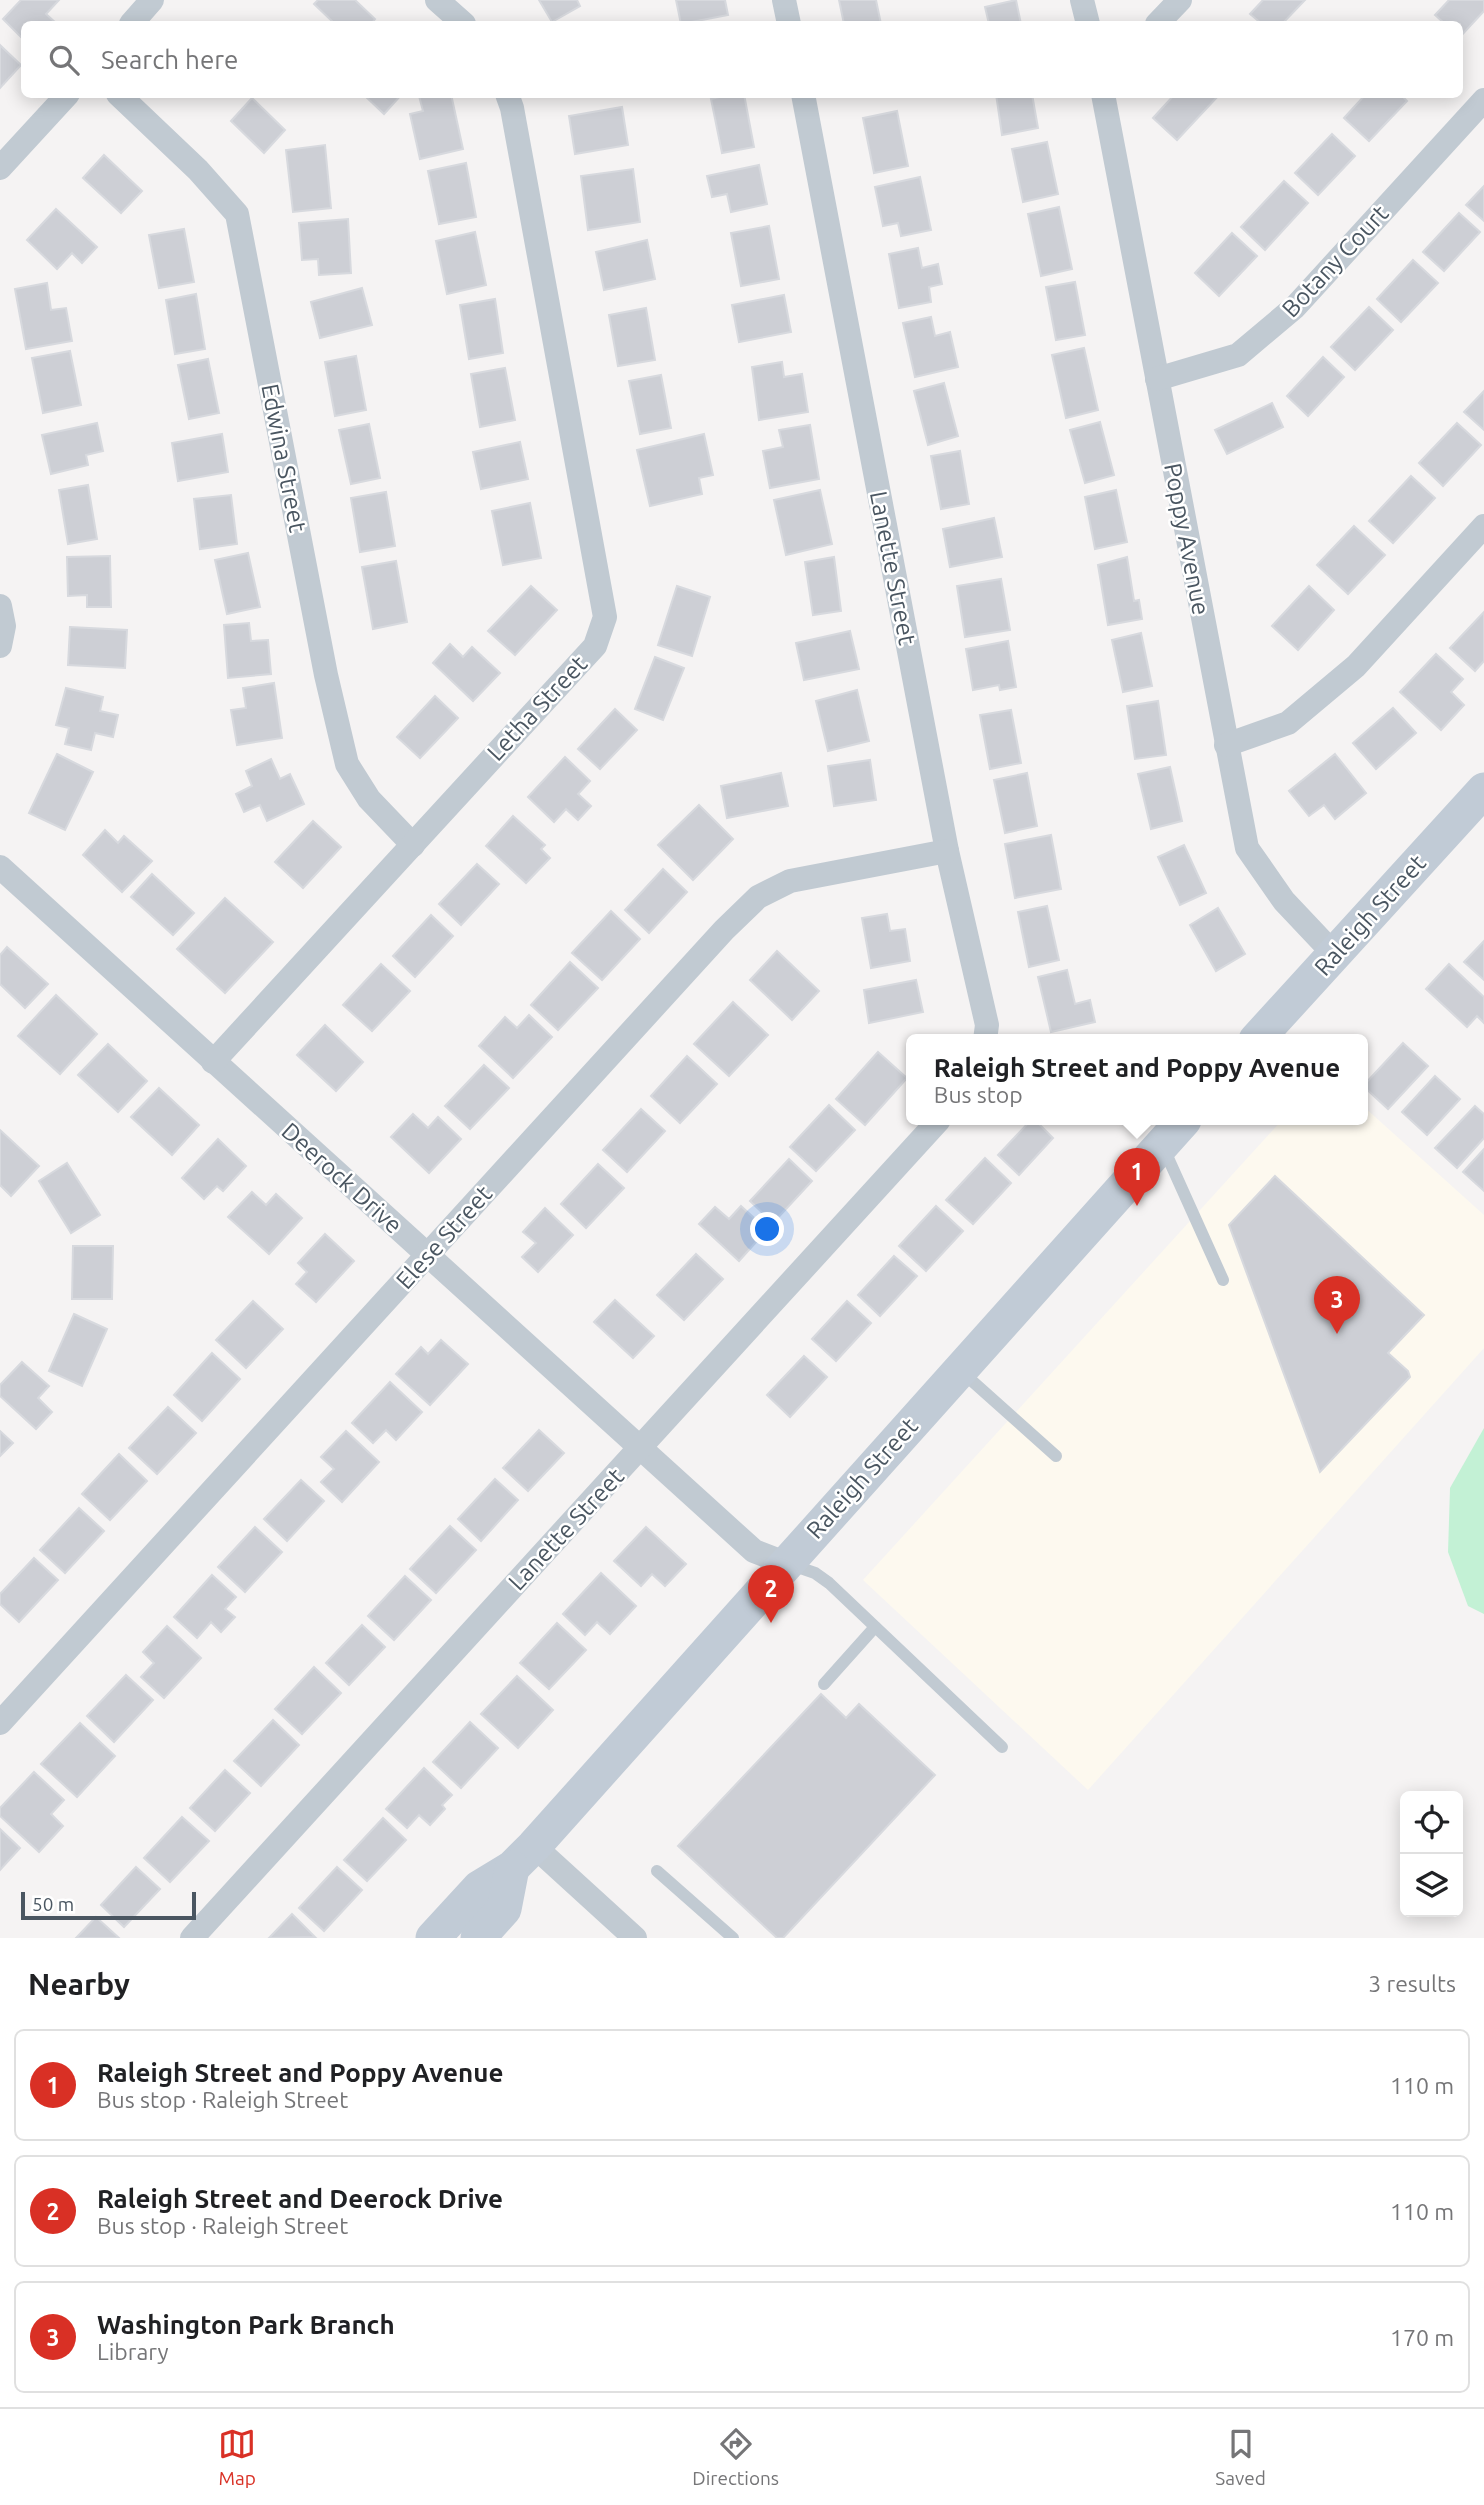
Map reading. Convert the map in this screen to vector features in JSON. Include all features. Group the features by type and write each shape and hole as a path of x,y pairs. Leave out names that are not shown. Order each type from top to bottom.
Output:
{"street":[{"path":"134,21 152,0"},
{"path":"437,0 461,21"},
{"path":"785,0 788,21"},
{"path":"1082,0 1087,21"},
{"path":"1160,21 1180,0"},
{"path":"0,168 64,98"},
{"name":"Edwina Street","path":"122,98 198,170 237,214 326,675 347,764 369,799 413,845"},
{"name":"Letha Street","path":"213,1062 595,646 605,617 508,98"},
{"name":"Lanette Street","path":"804,98 947,851 987,1025 986,1034"},
{"name":"Poppy Avenue","path":"1104,98 1247,848 1284,901 1334,954"},
{"name":"Botany Court","path":"1157,379 1238,355 1295,307 1484,100"},
{"path":"1226,746 1288,723 1356,666 1484,526"},
{"path":"0,606 4,626 0,646"},
{"name":"Raleigh Street","path":"1261,1034 1484,790"},
{"name":"Elese Street","path":"0,1723 723,930 758,897 790,881 947,851"},
{"name":"Deerock Drive","path":"0,867 754,1550 785,1563"},
{"name":"Lanette Street","path":"192,1938 935,1125"},
{"name":"Raleigh Street","path":"433,1938 478,1888 523,1857 1173,1132"},
{"path":"478,1938 504,1909 523,1857 635,1938"}],"lane":[{"path":"1173,1132 1223,1280"},
{"path":"960,1369 1056,1456"},
{"path":"785,1563 815,1573 1002,1747"},
{"path":"824,1684 875,1627"},
{"path":"657,1871 733,1938"}],"shaded area":[{"path":"1368,1111 1484,1215 1484,1348 1088,1790 863,1580 1277,1125 1368,1125"}],"green space":[{"path":"1484,1428 1484,1614 1468,1606 1448,1552 1450,1488"}],"building":[{"path":"21,0 59,0 46,14 54,21 21,21 21,37 3,19"},
{"path":"318,0 355,0 375,19 332,21 314,4"},
{"path":"539,0 577,0 580,6 551,21"},
{"path":"676,0 725,0 728,15 680,21"},
{"path":"839,0 876,0 880,21 843,21"},
{"path":"1016,0 1020,21 988,21 985,7"},
{"path":"1263,0 1305,0 1285,21 1258,21 1250,14"},
{"path":"1449,0 1484,0 1484,11 1463,34 1463,21 1442,21 1435,15"},
{"path":"0,45 21,65 0,88"},
{"path":"252,98 285,130 264,153 231,121"},
{"path":"367,98 398,98 384,114"},
{"path":"420,98 452,98 463,149 420,159 410,114 423,111"},
{"path":"745,98 754,147 722,153 711,99"},
{"path":"997,98 1033,98 1038,128 1002,135"},
{"path":"1171,98 1216,98 1177,140 1153,118"},
{"path":"1362,98 1404,98 1407,101 1369,141 1344,118"},
{"path":"622,107 628,145 575,154 569,116"},
{"path":"897,111 908,166 874,173 863,118"},
{"path":"1332,134 1355,156 1318,195 1295,173"},
{"path":"1047,142 1058,194 1023,202 1012,149"},
{"path":"325,145 331,208 293,212 286,150"},
{"path":"104,155 142,191 121,213 83,178"},
{"path":"466,163 476,217 439,224 428,171"},
{"path":"759,165 767,204 731,212 727,194 712,197 707,176"},
{"path":"633,169 640,222 588,230 581,176"},
{"path":"920,177 931,230 901,236 898,223 883,226 875,187"},
{"path":"1284,181 1308,203 1265,250 1241,227"},
{"path":"1484,186 1484,221 1466,205"},
{"path":"1059,207 1072,269 1041,276 1028,214"},
{"path":"56,209 97,247 82,263 72,253 57,269 27,240"},
{"path":"1459,213 1480,232 1444,271 1423,252"},
{"path":"348,219 351,273 319,275 318,259 302,260 299,223"},
{"path":"769,226 779,279 741,286 731,233"},
{"path":"184,229 194,282 159,288 149,235"},
{"path":"475,232 486,285 447,294 436,241"},
{"path":"1232,233 1257,256 1219,296 1195,273"},
{"path":"647,240 655,279 604,290 596,252"},
{"path":"918,248 922,268 938,264 942,284 929,287 931,302 899,308 889,254"},
{"path":"1413,260 1438,283 1401,322 1377,299"},
{"path":"1075,282 1085,335 1056,340 1046,287"},
{"path":"47,283 51,310 66,308 72,341 26,349 15,289"},
{"path":"362,288 372,325 320,338 311,302"},
{"path":"196,294 205,349 175,354 166,300"},
{"path":"784,295 791,332 739,342 732,305"},
{"path":"495,299 503,353 469,359 460,305"},
{"path":"1369,307 1393,330 1355,370 1331,347"},
{"path":"646,308 655,360 618,366 609,315"},
{"path":"931,317 935,336 950,332 958,367 915,377 903,323"},
{"path":"1084,348 1098,410 1066,418 1052,355"},
{"path":"70,351 81,405 43,413 32,358"},
{"path":"356,356 366,410 335,416 325,362"},
{"path":"1323,357 1344,377 1308,416 1287,396"},
{"path":"208,359 219,413 189,419 178,365"},
{"path":"782,362 784,377 802,374 808,412 759,420 752,367"},
{"path":"505,368 515,420 480,427 471,374"},
{"path":"661,375 671,428 640,434 629,381"},
{"path":"944,383 958,436 928,445 914,391"},
{"path":"1484,391 1484,430 1464,412"},
{"path":"1272,403 1283,427 1227,454 1215,430"},
{"path":"1100,422 1114,475 1085,483 1070,430"},
{"path":"97,423 103,451 86,455 88,465 51,474 42,435"},
{"path":"1457,423 1481,445 1443,486 1419,463"},
{"path":"369,424 380,478 351,484 339,430"},
{"path":"810,425 819,479 770,488 763,451 783,447 779,430"},
{"path":"222,434 228,472 178,481 172,443"},
{"path":"704,434 713,475 699,478 702,494 650,506 637,450"},
{"path":"520,442 528,479 481,489 473,452"},
{"path":"960,451 969,504 941,509 931,456"},
{"path":"1411,476 1435,498 1393,543 1369,521"},
{"path":"88,485 97,539 68,544 59,490"},
{"path":"820,490 832,544 786,555 774,500"},
{"path":"1116,490 1127,542 1095,549 1085,497"},
{"path":"386,492 395,546 360,552 351,498"},
{"path":"231,495 237,544 200,549 194,499"},
{"path":"530,503 541,558 503,565 492,511"},
{"path":"994,518 1002,557 950,567 943,529"},
{"path":"1354,526 1385,555 1348,594 1317,565"},
{"path":"248,553 260,607 227,614 215,560"},
{"path":"110,556 111,607 87,607 87,595 68,596 67,557"},
{"path":"834,557 841,611 813,615 805,562"},
{"path":"1127,557 1134,601 1139,600 1142,619 1108,625 1098,565"},
{"path":"396,561 407,622 373,629 362,567"},
{"path":"1001,579 1010,630 965,637 957,586"},
{"path":"531,586 557,610 515,655 488,631"},
{"path":"677,586 710,597 692,656 658,645"},
{"path":"1309,586 1334,610 1298,650 1272,626"},
{"path":"1484,612 1484,661 1475,671 1450,648"},
{"path":"249,623 251,641 268,640 271,674 228,678 224,625"},
{"path":"70,627 127,630 125,668 68,665"},
{"path":"850,631 859,669 804,680 796,643"},
{"path":"1141,633 1152,686 1123,692 1112,640"},
{"path":"1008,641 1016,687 1000,690 999,685 973,690 966,649"},
{"path":"450,644 463,657 472,647 500,673 473,701 433,663"},
{"path":"1436,654 1463,679 1451,692 1464,705 1441,730 1400,692"},
{"path":"655,657 684,668 663,720 635,709"},
{"path":"274,683 282,738 237,745 231,710 246,708 243,688"},
{"path":"66,688 103,697 100,711 118,715 113,737 95,733 91,750 65,744 69,728 56,725"},
{"path":"857,690 869,741 828,751 816,701"},
{"path":"435,696 458,718 420,758 397,737"},
{"path":"1158,701 1166,755 1135,759 1127,706"},
{"path":"1393,708 1416,733 1376,769 1353,743"},
{"path":"615,709 637,730 600,769 578,749"},
{"path":"1011,710 1021,763 990,769 980,715"},
{"path":"57,754 93,772 65,830 29,813"},
{"path":"1335,754 1366,793 1335,819 1324,805 1309,816 1289,791"},
{"path":"565,757 590,781 578,794 591,806 578,820 566,809 554,822 528,797"},
{"path":"271,759 280,779 290,774 304,804 267,821 260,805 244,812 236,794 252,786 246,771"},
{"path":"870,760 876,800 834,806 828,766"},
{"path":"1170,767 1182,821 1151,829 1138,774"},
{"path":"781,773 788,806 727,818 721,786"},
{"path":"1027,773 1037,826 1005,833 994,780"},
{"path":"699,805 733,839 693,880 658,845"},
{"path":"513,816 545,845 541,849 550,858 526,883 486,846"},
{"path":"313,821 341,847 303,888 275,862"},
{"path":"105,830 118,843 124,836 152,861 122,892 83,855"},
{"path":"1051,835 1061,889 1015,898 1005,844"},
{"path":"1184,845 1206,893 1180,905 1158,857"},
{"path":"477,864 499,884 461,925 439,904"},
{"path":"663,869 687,892 649,933 625,910"},
{"path":"152,874 194,913 173,935 131,897"},
{"path":"225,898 273,942 225,993 177,949"},
{"path":"1047,906 1059,960 1029,967 1018,912"},
{"path":"1218,908 1245,954 1216,971 1190,925"},
{"path":"611,911 640,939 602,980 572,953"},
{"path":"887,914 890,931 905,929 910,961 871,968 862,918"},
{"path":"431,915 453,936 415,977 393,956"},
{"path":"1484,941 1484,980 1464,962"},
{"path":"7,947 48,984 25,1008 0,984 0,955"},
{"path":"777,951 819,991 792,1020 750,980"},
{"path":"570,962 598,988 558,1030 531,1005"},
{"path":"381,964 410,991 372,1031 343,1005"},
{"path":"1449,964 1484,997 1484,1023 1477,1016 1467,1027 1426,989"},
{"path":"1067,970 1075,1004 1090,1000 1095,1022 1051,1032 1038,977"},
{"path":"916,980 923,1012 869,1023 864,990"},
{"path":"56,995 97,1034 60,1074 18,1036"},
{"path":"733,1002 768,1035 729,1076 694,1044"},
{"path":"529,1015 552,1037 513,1078 479,1046 505,1017 517,1028"},
{"path":"325,1025 363,1062 336,1091 297,1055"},
{"path":"1403,1043 1428,1066 1388,1109 1368,1091 1368,1081"},
{"path":"108,1044 147,1081 118,1112 78,1075"},
{"path":"878,1052 906,1077 865,1125 836,1099"},
{"path":"687,1056 717,1084 680,1123 651,1096"},
{"path":"484,1065 509,1088 470,1129 445,1106"},
{"path":"1435,1076 1460,1099 1427,1135 1402,1112"},
{"path":"159,1088 199,1125 172,1155 131,1117"},
{"path":"829,1105 855,1130 816,1171 790,1147"},
{"path":"1475,1106 1484,1114 1484,1138 1457,1168 1435,1148"},
{"path":"641,1109 665,1131 627,1172 603,1150"},
{"path":"413,1114 428,1128 438,1117 461,1139 429,1173 391,1137"},
{"path":"1026,1125 1040,1125 1053,1138 1019,1175 998,1155"},
{"path":"0,1130 39,1166 11,1196 0,1185"},
{"path":"218,1139 246,1166 223,1191 217,1186 204,1199 182,1178"},
{"path":"1484,1149 1484,1191 1463,1172"},
{"path":"985,1158 1011,1183 973,1224 946,1200"},
{"path":"789,1159 812,1181 773,1223 750,1201"},
{"path":"67,1163 100,1215 71,1233 39,1181"},
{"path":"598,1164 624,1188 586,1228 561,1204"},
{"path":"1275,1176 1424,1315 1388,1353 1408,1371 1410,1377 1320,1472 1229,1225"},
{"path":"252,1192 266,1205 276,1194 302,1218 269,1254 228,1217"},
{"path":"741,1206 767,1230 739,1261 699,1224 715,1207 729,1219"},
{"path":"936,1206 963,1231 926,1271 899,1246"},
{"path":"545,1208 573,1235 538,1272 522,1257 536,1243 523,1232"},
{"path":"325,1234 354,1261 316,1302 296,1284 307,1272 298,1263"},
{"path":"73,1246 113,1246 112,1299 72,1299"},
{"path":"696,1254 723,1279 684,1320 657,1295"},
{"path":"894,1256 917,1276 880,1316 858,1295"},
{"path":"615,1300 654,1336 633,1358 594,1322"},
{"path":"253,1301 283,1329 246,1368 216,1340"},
{"path":"847,1301 871,1323 836,1361 812,1339"},
{"path":"74,1314 107,1329 82,1386 49,1371"},
{"path":"441,1340 468,1364 430,1405 396,1374 421,1347 428,1354"},
{"path":"212,1353 240,1379 202,1421 174,1395"},
{"path":"804,1356 827,1377 790,1417 767,1395"},
{"path":"22,1362 49,1386 38,1398 52,1412 36,1429 0,1396 0,1385"},
{"path":"390,1382 422,1412 396,1440 386,1430 373,1443 352,1423"},
{"path":"168,1407 196,1433 157,1474 129,1448"},
{"path":"539,1430 564,1453 528,1491 503,1468"},
{"path":"0,1431 13,1443 0,1456"},
{"path":"346,1431 379,1462 342,1502 321,1482 334,1469 321,1457"},
{"path":"119,1454 147,1481 110,1520 82,1494"},
{"path":"495,1479 518,1500 481,1541 458,1519"},
{"path":"301,1480 324,1501 287,1541 264,1519"},
{"path":"79,1508 104,1531 65,1573 40,1550"},
{"path":"450,1526 476,1550 436,1593 410,1569"},
{"path":"255,1527 282,1552 245,1592 218,1567"},
{"path":"646,1527 686,1564 665,1586 652,1574 641,1586 614,1561"},
{"path":"34,1558 58,1580 19,1622 0,1604 0,1594"},
{"path":"601,1573 636,1606 610,1634 597,1622 585,1635 563,1614"},
{"path":"212,1575 236,1597 225,1609 235,1617 221,1632 211,1622 197,1638 174,1617"},
{"path":"405,1576 431,1600 394,1640 368,1616"},
{"path":"557,1623 586,1650 549,1689 520,1663"},
{"path":"362,1625 385,1647 349,1685 326,1663"},
{"path":"167,1626 201,1658 164,1698 141,1677 154,1663 143,1652"},
{"path":"314,1667 341,1693 302,1734 275,1709"},
{"path":"126,1675 153,1700 114,1742 87,1716"},
{"path":"517,1676 553,1710 518,1748 481,1714"},
{"path":"821,1694 846,1718 859,1704 935,1775 783,1938 777,1938 678,1846"},
{"path":"273,1720 299,1745 261,1786 234,1761"},
{"path":"470,1722 498,1748 461,1788 433,1762"},
{"path":"80,1723 115,1756 77,1797 41,1764"},
{"path":"424,1768 452,1795 442,1805 445,1809 430,1825 419,1815 407,1828 386,1809"},
{"path":"225,1770 250,1793 215,1831 190,1808"},
{"path":"34,1772 64,1800 51,1814 63,1826 39,1852 0,1816 0,1808"},
{"path":"182,1817 209,1841 170,1882 144,1858"},
{"path":"383,1818 406,1840 367,1881 344,1860"},
{"path":"0,1829 20,1848 0,1870"},
{"path":"136,1867 160,1889 124,1927 101,1905"},
{"path":"337,1867 362,1890 324,1931 299,1908"},
{"path":"292,1914 315,1937 269,1938"},
{"path":"96,1917 119,1938 76,1938"}],"place":[{"name":"Raleigh Street and Poppy Avenue","path":"1137,1206"},
{"name":"Washington Park Branch","path":"1337,1334"},
{"name":"Raleigh Street and Deerock Drive","path":"771,1623"}]}
